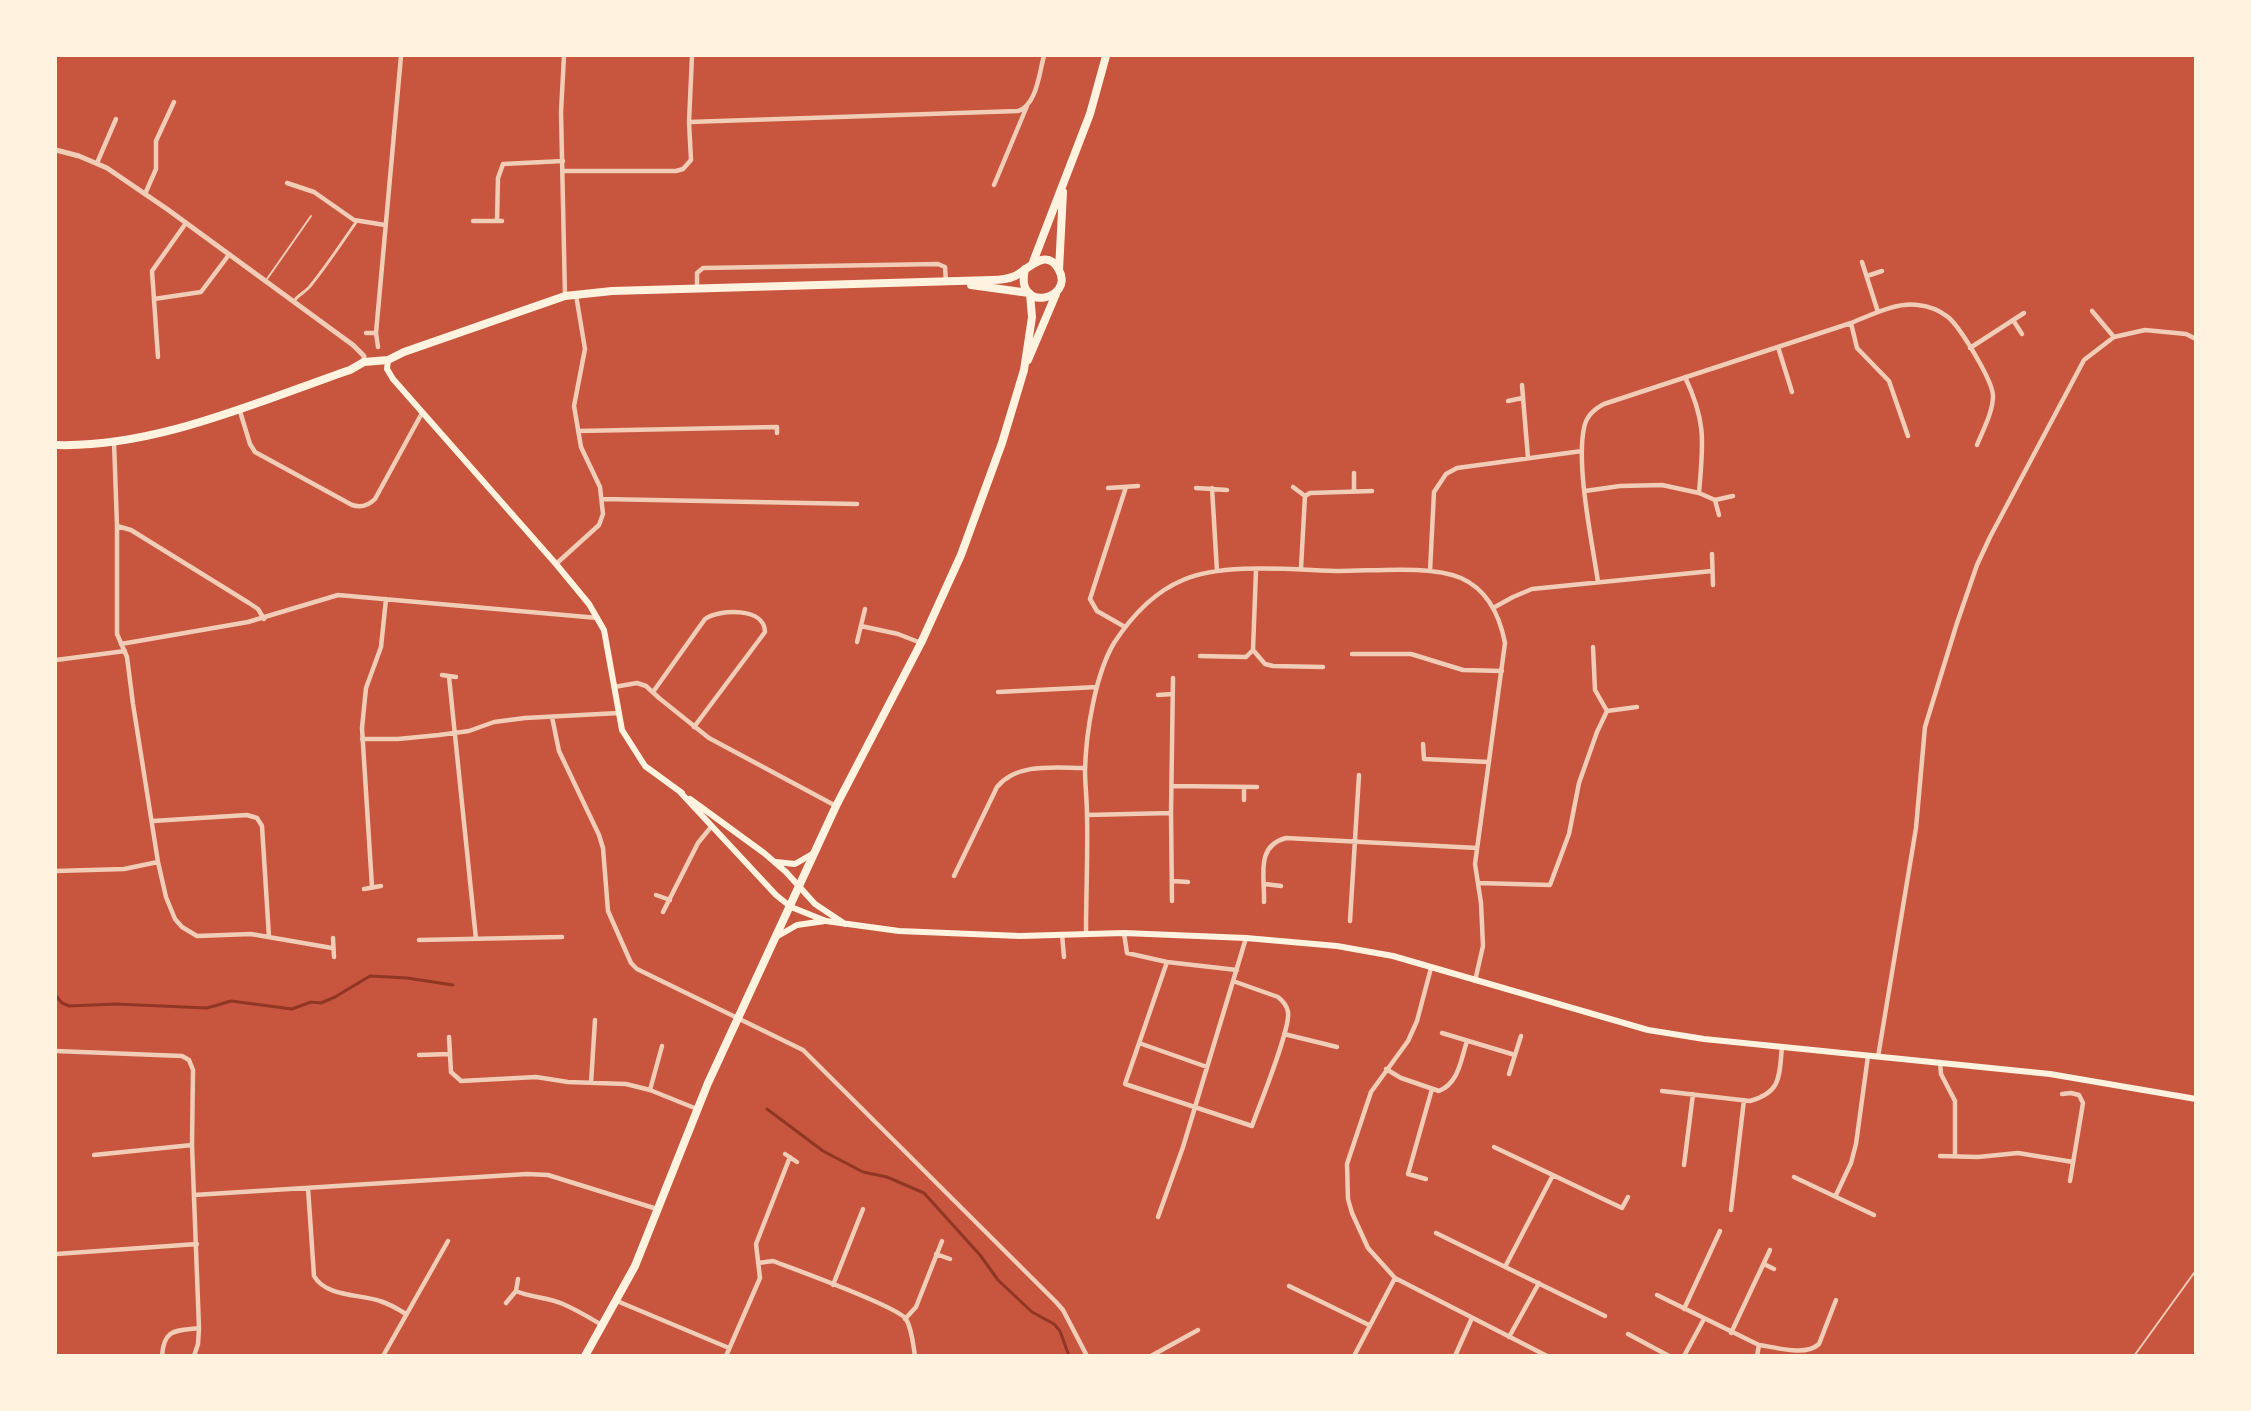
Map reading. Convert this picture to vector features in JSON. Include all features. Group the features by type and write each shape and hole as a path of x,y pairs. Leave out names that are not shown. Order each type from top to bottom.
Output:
{"highway":[{"path":"56,445 114,442 174,429 350,370 364,362 388,360 404,352 565,296 612,291 882,282 956,282 1007,278 1033,262 1090,114 1106,56"},
{"path":"585,1356 635,1266 697,1109 775,938 836,806 921,643 961,555 980,508 1024,370 1061,277 1059,270 1060,222 1064,181"},
{"path":"1033,262 1047,261 1059,270"},
{"path":"1024,370 1032,317 1029,294 1022,280 1025,269"},
{"path":"956,282 1041,298 1052,296 1056,292"}],"main road":[{"path":"388,360 388,372 556,564 598,618 604,630 622,730 645,766 773,860 815,904 849,926"},
{"path":"681,793 776,895 791,907 826,921 849,926 898,931 1020,936 1124,933 1246,938 1346,947 1393,956 1651,1031 1704,1040 2060,1075 2196,1099"},
{"path":"773,860 795,864 806,860 814,853"},
{"path":"775,938 791,927 826,921"}],"street":[{"path":"378,347 376,333 401,56"},
{"path":"564,56 561,112 565,296"},
{"path":"563,171 676,171 683,169 691,160 689,122 692,56"},
{"path":"994,185 1032,98 1044,56"},
{"path":"145,194 156,169 156,141 174,102"},
{"path":"689,122 1018,111 1028,106"},
{"path":"98,163 116,119"},
{"path":"56,150 98,163 145,194 353,345 362,354 364,362"},
{"path":"473,220 499,221 498,178 503,164 563,161"},
{"path":"287,183 314,192 357,221 385,225"},
{"path":"293,302 298,295 306,292 357,221"},
{"path":"158,357 152,271 186,223"},
{"path":"154,299 201,292 228,256"},
{"path":"1862,262 1878,312"},
{"path":"697,288 697,273 704,268 938,264 945,267 946,282"},
{"path":"1867,276 1882,270"},
{"path":"556,564 599,525 603,514 602,499 594,472 581,447 578,431 574,397 584,362 585,349 576,295"},
{"path":"1598,582 1585,491 1582,450 1584,427 1590,415 1599,406 1851,323 1878,312 1909,304 1920,305 1939,311 1953,321 1992,386 1992,406 1977,445"},
{"path":"2092,311 2114,337"},
{"path":"1970,348 2024,313"},
{"path":"2013,320 2022,334"},
{"path":"1851,323 1857,348 1889,381 1908,436"},
{"path":"1878,1057 1916,828 1925,727 1977,565 2084,360 2114,337 2145,330 2186,334 2196,339"},
{"path":"366,333 376,333"},
{"path":"1778,347 1792,392"},
{"path":"1686,377 1702,420 1703,445 1699,493"},
{"path":"1522,385 1528,458"},
{"path":"1508,401 1522,398"},
{"path":"239,408 250,444 255,452 352,505 360,507 368,505 375,499 422,413"},
{"path":"578,431 777,427"},
{"path":"114,442 117,634 125,651 158,861 166,897 175,919 197,936 232,934 269,937 332,948"},
{"path":"1430,571 1434,492 1440,480 1457,468 1582,450"},
{"path":"1354,474 1354,491"},
{"path":"1585,491 1620,486 1662,485 1699,493 1715,500 1733,496"},
{"path":"1108,488 1138,486"},
{"path":"1125,627 1097,610 1090,599 1126,487"},
{"path":"1196,488 1227,490"},
{"path":"1212,488 1216,572"},
{"path":"1293,488 1305,496"},
{"path":"1305,496 1310,493 1372,491"},
{"path":"1301,568 1305,496"},
{"path":"602,499 857,504"},
{"path":"1715,500 1719,515"},
{"path":"117,526 131,530 249,603 258,609 264,619"},
{"path":"1712,554 1713,585"},
{"path":"1086,933 1085,768 1092,706 1109,653 1125,627 1141,608 1162,591 1181,580 1200,574 1301,568 1430,571 1460,578 1472,584 1488,599 1502,627 1505,643 1475,864 1481,903 1483,946 1475,981"},
{"path":"1256,570 1253,650 1265,664 1273,666 1323,667"},
{"path":"1493,608 1532,589 1712,571"},
{"path":"121,644 264,619 338,595 598,618"},
{"path":"372,887 362,739 364,697 381,647 386,599"},
{"path":"857,642 866,609"},
{"path":"653,692 710,615 739,613 754,615 761,620 765,626 765,632 694,727"},
{"path":"861,626 898,634 921,643"},
{"path":"1593,647 1595,690 1607,711"},
{"path":"1200,656 1246,657 1253,650"},
{"path":"56,660 125,651"},
{"path":"1352,654 1412,654 1463,670 1502,670"},
{"path":"442,675 456,677"},
{"path":"448,677 476,939"},
{"path":"1172,901 1173,678"},
{"path":"614,687 637,683 646,686 710,738 836,806"},
{"path":"998,692 1097,687"},
{"path":"1158,695 1172,694"},
{"path":"1607,711 1637,707"},
{"path":"1478,883 1550,885 1569,834 1579,783 1607,711"},
{"path":"362,739 398,739 454,733 469,731 494,722 525,718 619,712"},
{"path":"552,717 559,751 599,835 603,848 608,911 631,963 643,973 797,1046 824,1069 1056,1302 1063,1310 1087,1356"},
{"path":"1423,744 1424,759 1488,762"},
{"path":"954,876 1003,780 1018,773 1043,768 1085,768"},
{"path":"1350,921 1353,841 1359,775"},
{"path":"1173,786 1257,787"},
{"path":"1244,787 1244,800"},
{"path":"1087,815 1171,813"},
{"path":"153,821 247,814 256,818 262,826 269,937"},
{"path":"663,912 698,843 711,827"},
{"path":"1264,902 1264,859 1267,849 1272,844 1286,838 1477,848"},
{"path":"56,871 124,869 158,861"},
{"path":"1172,881 1188,882"},
{"path":"1264,884 1281,886"},
{"path":"364,889 381,886"},
{"path":"656,895 670,900"},
{"path":"1124,933 1127,953 1167,963 1237,970"},
{"path":"1062,934 1064,957"},
{"path":"419,940 562,937"},
{"path":"333,938 334,957"},
{"path":"1158,1217 1195,1107 1246,938"},
{"path":"1167,963 1125,1084 1252,1126 1289,1013 1283,1000 1233,981"},
{"path":"1431,968 1417,1021 1408,1041 1371,1092 1347,1164 1348,1199 1356,1225 1368,1248 1395,1278 1545,1355"},
{"path":"591,1083 595,1020"},
{"path":"1442,1033 1515,1055"},
{"path":"1284,1034 1337,1047"},
{"path":"1509,1074 1521,1036"},
{"path":"449,1037 451,1072 461,1081 536,1077 626,1084 650,1090 697,1109"},
{"path":"1386,1070 1401,1078 1438,1091 1444,1089 1454,1080 1467,1041"},
{"path":"1139,1043 1207,1067"},
{"path":"650,1090 662,1046"},
{"path":"1662,1091 1750,1101 1768,1095 1776,1087 1782,1047"},
{"path":"56,1051 182,1056 189,1060 193,1070 192,1145 199,1328 198,1344 194,1355"},
{"path":"419,1055 449,1054"},
{"path":"1836,1195 1857,1144 1868,1056"},
{"path":"1940,1062 1941,1074 1955,1101 1955,1156"},
{"path":"1426,1179 1408,1174 1432,1089"},
{"path":"1684,1166 1693,1094"},
{"path":"2062,1094 2079,1095 2083,1103 2070,1181"},
{"path":"1731,1210 1744,1100"},
{"path":"94,1155 192,1145"},
{"path":"1494,1147 1622,1208 1628,1197"},
{"path":"785,1154 797,1162"},
{"path":"1940,1156 1978,1157 2026,1154 2073,1162"},
{"path":"726,1356 760,1278 756,1244 790,1157"},
{"path":"194,1195 548,1174 657,1209"},
{"path":"1505,1266 1553,1174"},
{"path":"1794,1177 1874,1215"},
{"path":"308,1188 314,1276 317,1281 334,1290 379,1300 406,1314"},
{"path":"833,1284 863,1209"},
{"path":"1684,1309 1720,1231"},
{"path":"1436,1233 1605,1316"},
{"path":"905,1319 916,1307 942,1240"},
{"path":"383,1356 448,1241"},
{"path":"56,1254 197,1244"},
{"path":"1731,1333 1770,1250"},
{"path":"936,1254 950,1259"},
{"path":"758,1263 773,1261 833,1284 900,1314 905,1319 915,1356"},
{"path":"1764,1264 1774,1269"},
{"path":"1354,1356 1395,1278"},
{"path":"506,1303 516,1291 518,1279"},
{"path":"1509,1337 1539,1283"},
{"path":"1289,1286 1370,1324"},
{"path":"516,1291 530,1298 563,1304 602,1325"},
{"path":"1657,1295 1759,1345 1794,1350 1815,1348 1819,1344 1836,1300"},
{"path":"616,1301 729,1348"},
{"path":"1455,1356 1473,1318"},
{"path":"1684,1356 1704,1319"},
{"path":"162,1356 164,1338 168,1334 199,1328"},
{"path":"1151,1356 1198,1330"},
{"path":"1628,1334 1669,1356"},
{"path":"1757,1356 1759,1345"}],"lane":[{"path":"265,281 311,216"},
{"path":"2134,1356 2194,1273 2196,1274"}],"waterway":[{"path":"56,996 62,1003 69,1006 115,1004 207,1008 231,1001 292,1009 311,1002 321,1003 370,976 407,978 453,985"},
{"path":"767,1109 823,1151 863,1172 887,1177 924,1193 980,1255 998,1280 1032,1312 1054,1324 1060,1331 1069,1356"}]}
